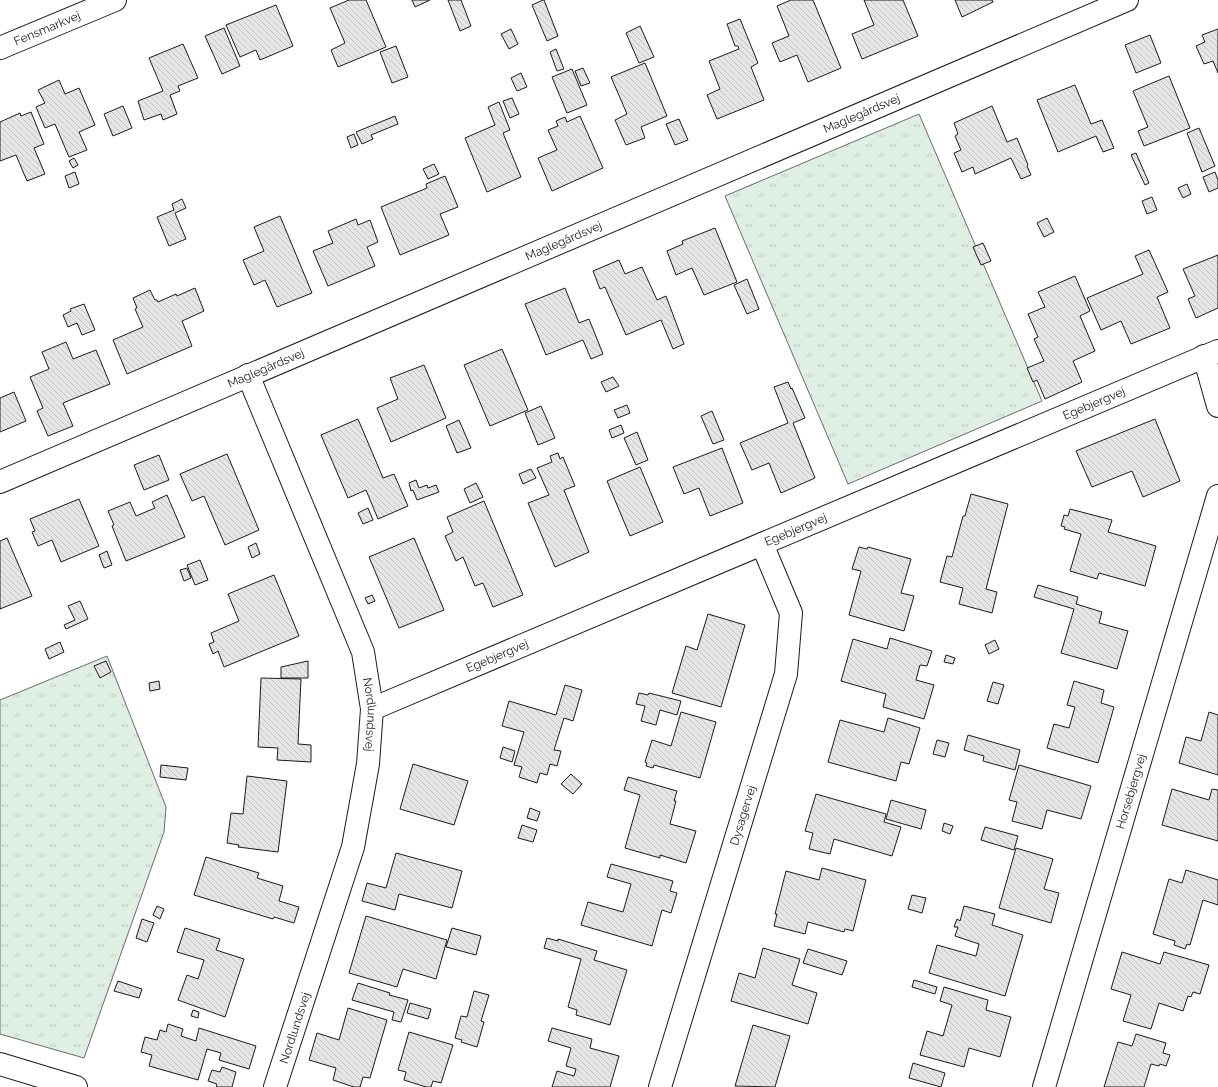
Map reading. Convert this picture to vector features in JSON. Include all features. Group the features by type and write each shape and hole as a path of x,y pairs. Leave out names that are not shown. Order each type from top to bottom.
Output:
{"street":[{"name":"Fensmarkvej","path":"0,48 115,0"},
{"name":"Maglegårdsvej","path":"0,482 1127,0"},
{"path":"1211,354 1218,406"},
{"name":"Egebjergvej","path":"372,709 1211,354"},
{"name":"Nordlundsvej","path":"248,375 363,652 372,709 368,764 353,847 275,1087"},
{"name":"Horsebjergvej","path":"1044,1087 1218,496"},
{"name":"Dysagervej","path":"660,1087 786,674 791,613 762,544"},
{"path":"0,1064 76,1087"}],"green space":[{"path":"919,114 1042,401 848,484 725,196"},
{"path":"107,656 166,807 164,832 84,1058 0,1034 0,700"}],"building":[{"path":"349,0 366,0 386,47 338,67 331,50 345,43 330,8"},
{"path":"412,0 430,0 415,7"},
{"path":"448,0 461,0 471,26 460,31"},
{"path":"543,0 558,36 547,41 532,5"},
{"path":"791,0 813,0 841,68 808,82 797,55 780,62 772,43 789,36 777,6"},
{"path":"864,0 903,0 918,36 862,59 852,34 874,25"},
{"path":"955,0 992,0 993,2 962,17"},
{"path":"276,5 293,46 260,60 256,50 240,57 226,25"},
{"path":"740,19 758,63 751,67 764,100 717,119 707,95 720,89 709,61 739,49 738,46 735,46 727,24"},
{"path":"640,26 654,57 639,63 626,33"},
{"path":"224,28 240,66 222,74 205,36"},
{"path":"511,29 518,44 509,49 501,34"},
{"path":"1218,29 1218,73 1213,61 1204,64 1196,46 1205,42 1202,35"},
{"path":"1150,35 1161,63 1136,73 1125,45"},
{"path":"183,44 198,78 178,86 180,91 170,95 177,114 163,120 161,114 144,120 138,101 163,91 149,58"},
{"path":"396,46 408,77 392,83 380,52"},
{"path":"556,49 564,69 557,71 550,52"},
{"path":"645,63 667,116 641,127 645,138 626,145 615,120 627,114 611,77"},
{"path":"583,68 590,83 581,86 575,71"},
{"path":"572,69 587,105 567,113 552,77"},
{"path":"521,73 527,87 517,91 511,78"},
{"path":"1169,76 1190,128 1144,146 1138,131 1148,127 1133,91"},
{"path":"59,80 65,94 79,88 95,125 79,132 87,150 69,157 55,124 45,128 36,107 45,103 38,90"},
{"path":"1075,85 1091,124 1102,120 1114,148 1103,152 1096,136 1058,152 1037,100"},
{"path":"512,98 519,114 510,118 503,101"},
{"path":"499,102 510,130 503,133 521,177 487,192 465,138 495,125 488,107"},
{"path":"123,106 132,128 113,136 104,114"},
{"path":"992,106 1007,142 1017,138 1031,175 1021,179 1011,158 975,174 973,167 962,172 954,153 961,150 955,136 958,134 954,123"},
{"path":"31,112 44,144 34,148 45,174 27,181 16,155 0,161 0,122 20,113 21,116"},
{"path":"395,116 398,124 371,135 373,139 362,144 356,132"},
{"path":"580,116 603,168 552,191 538,158 557,150 548,130 558,126 556,121 565,117 567,122"},
{"path":"679,119 688,140 675,145 666,124"},
{"path":"1199,128 1215,166 1202,172 1187,133"},
{"path":"354,134 358,145 351,148 347,137"},
{"path":"1136,153 1149,183 1145,185 1131,155"},
{"path":"74,158 78,165 73,168 69,161"},
{"path":"434,164 439,174 428,179 423,169"},
{"path":"75,172 79,184 69,188 65,176"},
{"path":"1215,172 1218,180 1218,188 1209,192 1203,177"},
{"path":"445,176 458,207 440,214 449,235 400,255 381,207 427,188 426,184"},
{"path":"1187,184 1191,194 1183,198 1178,188"},
{"path":"1152,197 1157,210 1147,214 1142,201"},
{"path":"182,199 186,208 175,213 186,239 169,246 157,217 174,210 172,204"},
{"path":"280,216 312,293 277,307 265,280 254,285 243,260 264,251 254,227"},
{"path":"1047,218 1054,232 1044,237 1037,223"},
{"path":"356,219 358,225 370,220 378,242 367,247 375,266 328,286 313,251 333,243 328,231"},
{"path":"715,228 737,282 704,295 692,268 676,275 667,251 683,244 682,241"},
{"path":"983,243 991,261 981,265 973,247"},
{"path":"1149,250 1168,292 1157,297 1170,328 1131,344 1121,321 1101,330 1087,298 1143,274 1135,256"},
{"path":"1218,255 1218,308 1196,318 1188,299 1195,296 1183,269"},
{"path":"619,260 625,274 642,267 657,300 666,296 684,344 673,349 661,320 626,335 605,287 600,289 593,271"},
{"path":"1075,276 1090,311 1080,316 1095,351 1073,361 1082,382 1045,399 1037,380 1033,382 1027,368 1044,361 1034,339 1038,337 1028,314 1045,307 1038,292"},
{"path":"747,279 759,309 747,314 734,285"},
{"path":"195,288 204,311 182,321 192,346 127,374 113,340 143,327 135,309 137,308 133,298 150,290 155,300 158,302"},
{"path":"565,288 579,323 589,319 603,354 591,359 583,340 546,355 525,304"},
{"path":"84,304 95,330 82,335 77,323 68,327 63,315 71,311 70,309"},
{"path":"66,342 73,359 96,350 110,384 63,403 73,426 48,436 37,411 43,408 30,377 49,369 42,352"},
{"path":"502,349 528,410 490,426 464,365"},
{"path":"424,365 446,418 391,442 377,408 398,399 390,378"},
{"path":"613,377 619,386 606,392 601,382"},
{"path":"788,382 805,418 793,423 815,478 781,493 769,463 752,470 740,443 788,423 774,387"},
{"path":"14,392 26,421 0,432 0,398"},
{"path":"627,405 630,413 618,418 614,410"},
{"path":"541,406 555,438 538,445 525,413"},
{"path":"712,411 724,440 713,444 701,416"},
{"path":"358,419 383,478 394,474 408,506 378,519 366,490 348,498 321,435"},
{"path":"1155,419 1180,481 1143,497 1132,471 1092,487 1076,451"},
{"path":"459,420 471,448 457,453 446,426"},
{"path":"621,425 624,433 612,438 609,430"},
{"path":"637,432 648,460 636,465 624,438"},
{"path":"722,448 743,503 710,516 699,488 684,494 673,467"},
{"path":"558,453 560,459 563,457 575,486 564,490 589,552 555,567 528,503 549,495 537,468 552,462 550,456"},
{"path":"227,454 259,530 225,545 204,496 192,501 180,474"},
{"path":"159,455 169,480 144,490 134,465"},
{"path":"640,467 663,522 630,536 607,481"},
{"path":"531,469 536,478 523,484 519,474"},
{"path":"416,480 419,488 427,485 428,488 436,485 439,492 417,500 413,490 411,491 409,483"},
{"path":"476,483 483,497 470,503 464,489"},
{"path":"971,494 1008,504 986,589 997,592 992,613 959,604 963,588 940,582 947,556 952,557 963,516 965,516"},
{"path":"167,495 185,537 126,561 112,526 114,525 108,511 130,502 136,516 155,508 152,502"},
{"path":"79,499 99,546 61,562 52,540 38,546 32,532 35,531 30,519"},
{"path":"484,501 523,595 493,607 483,583 475,586 463,557 456,561 445,536 453,532 447,517"},
{"path":"368,508 373,520 363,524 358,513"},
{"path":"1070,509 1112,520 1108,532 1156,546 1145,586 1099,573 1097,579 1070,571 1081,534 1064,529 1065,527 1061,526 1064,515 1068,516"},
{"path":"7,538 32,596 0,609 0,541"},
{"path":"414,538 444,610 399,628 369,557"},
{"path":"256,543 260,554 252,558 248,547"},
{"path":"859,547 867,549 868,547 911,559 901,593 914,596 904,631 849,615 861,571 852,569"},
{"path":"107,551 112,565 104,568 99,555"},
{"path":"200,560 208,580 195,585 187,565"},
{"path":"187,568 191,578 184,581 180,570"},
{"path":"274,575 299,636 224,667 218,651 213,654 209,644 214,642 211,633 239,621 228,594"},
{"path":"1038,585 1078,597 1076,604 1102,612 1099,623 1128,631 1117,669 1061,653 1074,609 1034,597"},
{"path":"372,595 375,601 368,604 365,598"},
{"path":"80,601 88,619 66,629 64,625 75,620 68,606"},
{"path":"708,614 745,625 721,707 672,693 686,646 697,650"},
{"path":"890,638 932,651 927,666 920,665 916,680 934,685 924,719 883,707 886,694 841,681 853,639 887,649"},
{"path":"995,640 999,649 989,654 985,645"},
{"path":"60,642 64,652 49,659 45,649"},
{"path":"946,655 955,658 953,664 944,662"},
{"path":"106,661 111,672 100,678 94,666"},
{"path":"308,661 308,678 281,678 281,667"},
{"path":"261,678 301,679 298,744 311,745 311,762 277,760 278,748 258,747"},
{"path":"159,681 160,689 150,691 149,683"},
{"path":"1074,681 1104,690 1101,703 1114,707 1098,763 1047,748 1054,724 1069,728 1075,707 1067,705"},
{"path":"993,682 1004,685 998,704 987,701"},
{"path":"565,685 582,690 573,721 564,718 554,750 561,751 557,766 550,764 547,775 540,773 537,783 519,777 522,767 514,765 524,732 502,726 509,701 556,715"},
{"path":"639,693 648,695 649,693 681,701 677,715 660,710 656,725 641,721 645,706 636,704"},
{"path":"681,712 716,722 700,778 654,765 653,768 646,766 647,763 645,762 652,740 671,746"},
{"path":"1209,712 1218,715 1218,775 1179,763 1186,737 1201,741"},
{"path":"888,718 920,728 909,764 901,762 896,781 828,762 840,720 884,732"},
{"path":"968,735 1020,750 1015,770 983,761 984,756 964,750"},
{"path":"937,740 949,743 945,757 933,754"},
{"path":"503,747 515,751 512,762 500,758"},
{"path":"413,764 468,781 454,825 400,809"},
{"path":"161,765 188,768 186,780 160,777"},
{"path":"1019,765 1091,786 1081,819 1047,810 1042,829 1012,821 1017,802 1009,800"},
{"path":"571,774 582,784 573,794 561,784"},
{"path":"247,776 287,781 278,852 238,847 239,845 227,843 231,813 243,814"},
{"path":"628,777 677,791 670,824 696,831 686,863 660,855 660,858 625,848 640,795 624,790"},
{"path":"1172,789 1209,800 1212,789 1218,790 1218,841 1162,825"},
{"path":"816,794 886,814 884,822 901,827 892,856 834,839 830,854 809,849 813,833 805,831"},
{"path":"891,800 926,810 921,829 886,819"},
{"path":"530,808 540,812 537,821 527,818"},
{"path":"944,823 953,826 950,834 942,831"},
{"path":"522,825 537,830 533,842 518,838"},
{"path":"985,827 1018,836 1014,850 981,840"},
{"path":"1016,848 1053,859 1044,889 1059,893 1051,923 999,908"},
{"path":"396,853 462,871 452,908 399,894 395,910 362,901 367,883 386,888"},
{"path":"206,857 259,873 257,878 283,886 279,901 299,907 294,923 274,917 273,919 194,895"},
{"path":"611,864 673,881 670,891 677,893 671,913 662,910 652,946 581,925 588,902 623,912 631,884 607,877"},
{"path":"822,868 866,880 853,931 845,929 844,932 808,922 805,934 774,926 777,914 775,914 786,871 819,880"},
{"path":"1186,870 1218,880 1218,905 1203,900 1190,945 1187,944 1185,949 1174,945 1175,941 1153,934 1169,879 1182,883"},
{"path":"912,895 926,898 922,913 908,909"},
{"path":"157,906 164,909 160,919 153,915"},
{"path":"964,906 995,914 992,925 1023,935 1005,996 929,973 937,945 976,956 979,944 955,936 958,927 954,927 957,919 960,921"},
{"path":"366,916 447,940 436,979 403,969 397,987 349,973"},
{"path":"142,919 154,923 147,942 136,938"},
{"path":"185,928 220,939 216,950 244,959 225,1017 178,1000 187,975 198,979 204,960 177,952"},
{"path":"452,928 481,936 476,955 446,947"},
{"path":"547,938 558,941 558,939 597,951 594,960 627,970 610,1025 576,1015 577,1010 568,1007 581,959 544,948"},
{"path":"763,948 800,959 792,985 817,993 808,1024 731,1001 739,973 755,978"},
{"path":"808,949 847,961 842,975 803,963"},
{"path":"1122,952 1160,964 1164,952 1209,965 1200,994 1193,992 1191,997 1188,996 1183,1011 1159,1003 1151,1029 1123,1021 1131,995 1111,989"},
{"path":"914,980 937,987 935,994 912,987"},
{"path":"118,981 142,989 139,998 114,991"},
{"path":"358,983 390,993 389,995 408,1000 401,1022 392,1020 394,1012 352,1000"},
{"path":"944,987 988,1000 986,1010 1011,1017 1000,1057 969,1048 964,1067 920,1055 927,1031 943,1036 952,1005 940,1001"},
{"path":"474,991 489,995 481,1021 484,1022 477,1047 461,1042 462,1040 455,1038 461,1016 467,1017"},
{"path":"410,1003 431,1009 428,1019 407,1013"},
{"path":"348,1008 387,1020 370,1078 363,1077 360,1087 354,1087 333,1080 336,1068 309,1060 317,1033 339,1040"},
{"path":"193,1010 199,1012 198,1018 191,1016"},
{"path":"168,1024 183,1029 181,1036 196,1041 199,1028 256,1046 249,1069 219,1060 221,1053 207,1049 198,1080 149,1066 152,1055 141,1052 145,1037 157,1040 160,1030 166,1032"},
{"path":"753,1025 790,1036 775,1087 735,1086"},
{"path":"552,1028 592,1039 590,1048 619,1056 610,1087 552,1087 557,1071 574,1076 576,1069 566,1066 571,1048 548,1041"},
{"path":"409,1032 453,1045 441,1083 433,1081 431,1087 426,1087 404,1080 406,1072 398,1070"},
{"path":"1136,1034 1166,1043 1163,1053 1170,1055 1166,1066 1151,1064 1144,1087 1104,1087 1118,1042 1132,1046"},
{"path":"913,1063 945,1073 941,1087 909,1078"},
{"path":"222,1067 236,1072 232,1087 218,1087 216,1086 217,1084 208,1081 212,1070 220,1072"}]}
